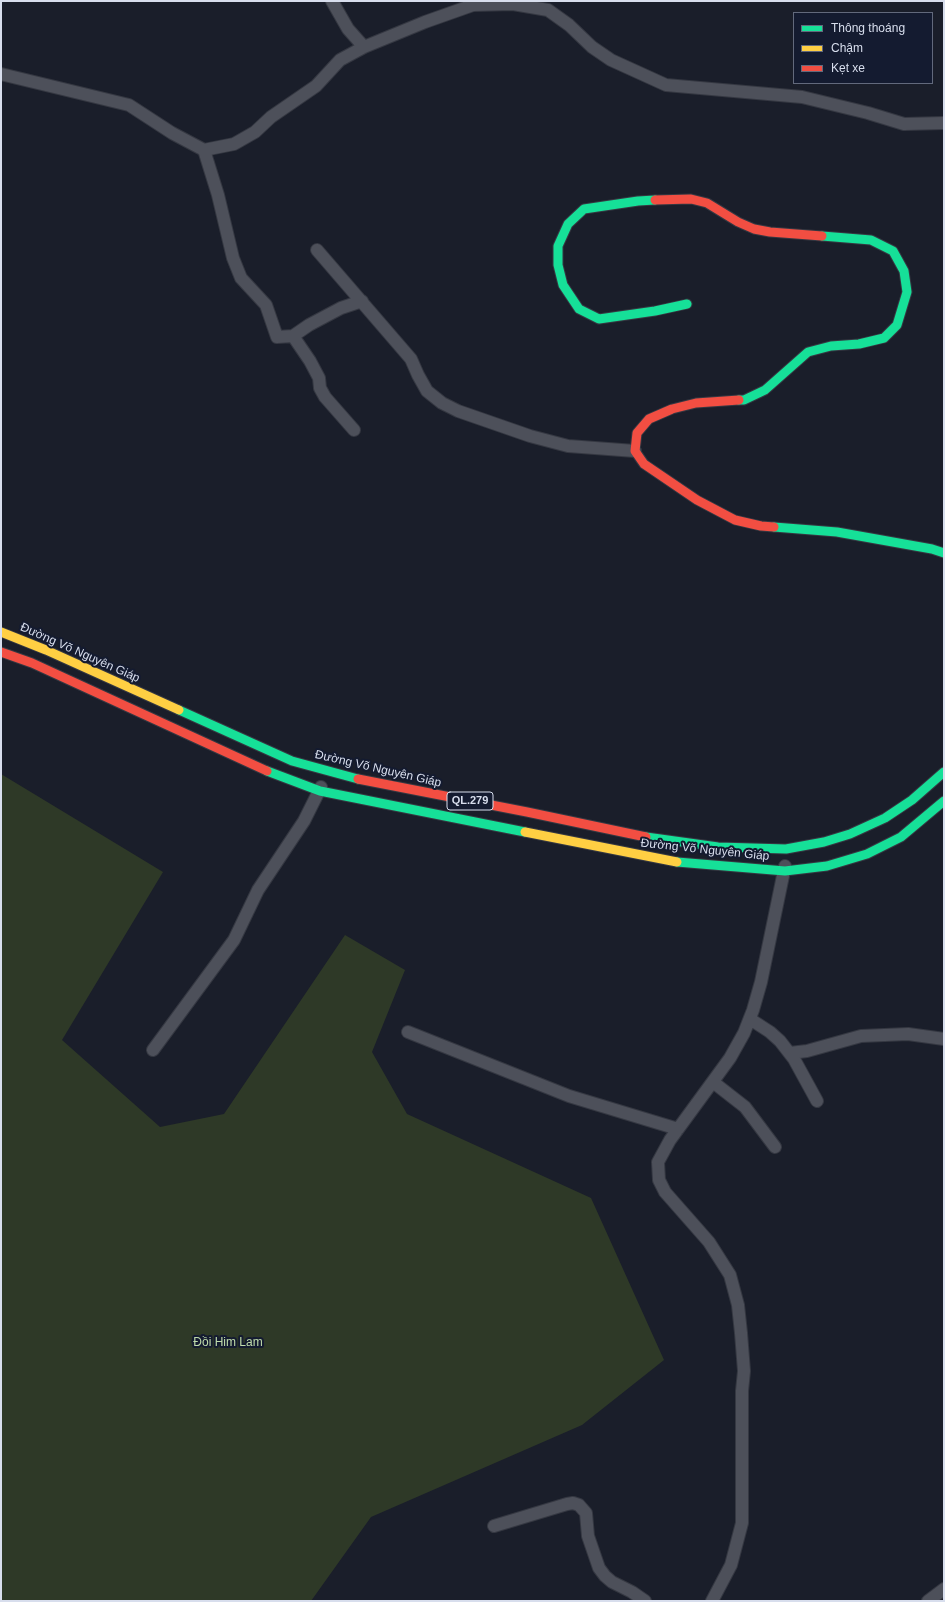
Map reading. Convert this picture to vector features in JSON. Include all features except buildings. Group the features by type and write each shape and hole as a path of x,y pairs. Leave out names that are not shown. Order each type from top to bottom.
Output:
{"main road":[{"path":"687,304 655,311 599,319 579,309 563,285 558,265 558,246 568,224 584,209 638,201 691,199 707,203 738,222 754,229 871,240 893,251 904,271 907,292 897,325 884,338 859,344 831,346 808,352 765,390 744,400 696,403 672,409 649,419 637,433 635,451 644,464 698,500 735,520 761,526 837,532 932,549 944,553"},
{"name":"Đường Võ Nguyên Giáp","path":"1,632 46,650 292,761 329,772 365,780 527,812 637,836 718,847 786,849 824,842 850,834 885,818 912,800 944,772"},
{"name":"Đường Võ Nguyên Giáp","path":"1,652 39,667 279,777 320,791 667,861 785,871 828,866 867,854 901,837 944,801"}],"street":[{"path":"332,1 348,29 364,47"},
{"path":"1,74 129,105 172,133 204,150 234,144 255,132 271,117 316,86 340,60 364,47 425,22 473,6 513,4 542,5 569,25 592,47 612,60 666,84 802,97 868,113 904,124 944,123"},
{"path":"204,150 218,195 233,258 242,278 266,305 277,337 293,336 309,325 328,315 362,301"},
{"path":"317,250 411,359 427,391 442,403 458,411 530,436 568,446 635,451"},
{"path":"293,336 310,361 319,378 320,388 325,397 354,430"},
{"path":"153,1050 234,940 258,890 304,821 329,772"},
{"path":"712,1601 731,1565 742,1523 742,1391 744,1371 741,1333 735,1289 730,1275 725,1265 701,1233 666,1192 659,1180 658,1162 661,1153 713,1082 738,1044 750,1019 761,982 785,871 786,849"},
{"path":"750,1019 777,1037 790,1053 817,1101"},
{"path":"408,1032 569,1096 678,1129"},
{"path":"790,1053 807,1051 861,1036 908,1034 944,1039"},
{"path":"713,1082 745,1107 774,1147"},
{"path":"494,1526 567,1504 573,1503 579,1505 586,1513 588,1536 599,1568 612,1582 632,1592 645,1601"},
{"path":"928,1601 944,1589"}],"green space":[{"name":"Đồi Him Lam","path":"1,774 163,872 62,1040 160,1127 224,1114 345,935 405,970 372,1052 407,1114 591,1198 664,1360 582,1425 371,1517 311,1601 1,1601"}],"traffic: fast":[{"path":"655,200 584,209 568,224 558,246 558,265 563,285 579,309 599,319 655,311 687,304"},
{"path":"739,400 744,400 765,390 808,352 831,346 859,344 884,338 897,325 907,292 904,271 893,251 871,240 822,236"},
{"path":"774,527 837,532 932,549 944,553"},
{"path":"179,710 292,761 358,779"},
{"path":"267,771 320,791 525,832"},
{"path":"646,837 718,847 786,849 824,842 850,834 885,818 912,800 944,772"},
{"path":"677,862 785,871 827,866 867,854 901,837 944,801"}],"traffic: slow":[{"path":"1,632 46,650 179,710"},
{"path":"525,832 677,862"}],"traffic: jam":[{"path":"655,200 691,199 707,203 738,222 754,229 770,232 822,236"},
{"path":"739,400 696,403 672,409 649,419 637,433 635,451 644,464 697,500 735,520 761,526 774,527"},
{"path":"1,652 32,663 267,771"},
{"path":"358,779 646,837"}]}
